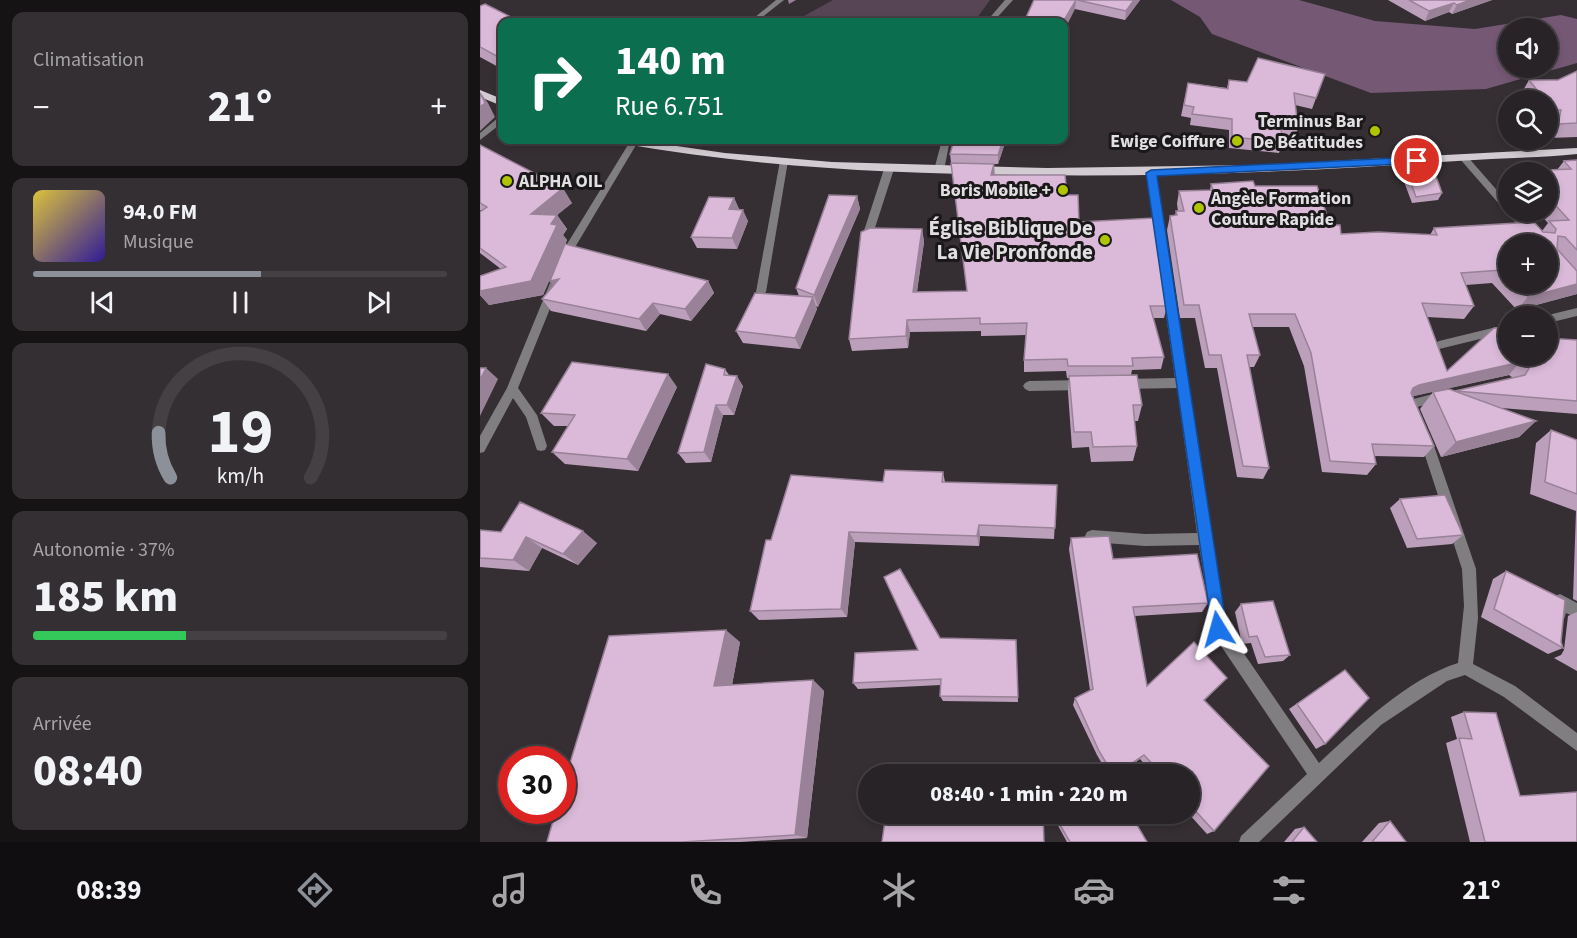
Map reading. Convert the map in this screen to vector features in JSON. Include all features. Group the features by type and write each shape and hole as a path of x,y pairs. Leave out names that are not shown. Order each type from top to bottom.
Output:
{"main road":[{"path":"480,93 498,101"},
{"path":"656,144 784,161 889,169 1151,173 1326,167 1577,151"}],"street":[{"path":"757,18 780,0"},
{"path":"993,18 1009,0"},
{"path":"480,136 498,122"},
{"path":"480,448 512,388 569,249 632,144"},
{"path":"939,170 945,144"},
{"path":"1463,157 1498,197"},
{"path":"761,292 784,161"},
{"path":"866,240 889,169"},
{"path":"1151,173 1218,629 1318,776"},
{"path":"1520,222 1530,234"},
{"path":"1558,317 1577,312"},
{"path":"1439,345 1498,331"},
{"path":"1029,386 1182,383"},
{"path":"512,388 529,407 541,446"},
{"path":"1454,394 1410,404 1435,463 1469,569 1471,629 1465,668"},
{"path":"1092,536 1145,540 1205,538"},
{"path":"1558,625 1560,601 1577,611"},
{"path":"1247,842 1376,720 1443,675 1465,668 1493,679 1577,743"}],"shaded area":[{"path":"833,0 990,0 977,18 800,18"},
{"path":"1171,0 1299,0 1375,21 1475,29 1498,25 1498,78 1524,78 1486,89 1371,93 1212,34 1200,17"},
{"path":"1561,15 1577,19 1577,63 1558,68 1558,18 1543,18"}],"building":[{"path":"1034,0 1076,0 1065,18 1026,18"},
{"path":"1077,0 1134,0 1126,11"},
{"path":"1409,0 1470,0 1429,11"},
{"path":"485,4 513,18 498,18 498,57 480,47 480,6"},
{"path":"1258,58 1325,74 1316,98 1294,93 1298,128 1281,126 1282,142 1232,137 1232,119 1192,114 1194,107 1184,105 1188,83 1228,89 1229,80 1247,82"},
{"path":"1577,71 1577,123 1558,124 1561,110 1558,110 1558,90 1537,90 1529,80 1558,80"},
{"path":"480,93 485,103 480,107"},
{"path":"953,144 1002,144 998,155 950,154"},
{"path":"480,145 563,188 531,214 557,215 551,224 557,225 531,281 480,291 480,276 506,267 480,248 480,212 487,207 480,203"},
{"path":"1577,160 1577,250 1565,237 1558,236 1558,234 1498,234 1498,270 1461,273 1474,306 1422,303 1447,371 1494,328 1498,328 1498,366 1502,366 1413,388 1411,393 1434,446 1372,444 1376,464 1330,461 1311,353 1295,314 1249,314 1260,355 1247,355 1269,468 1243,466 1221,355 1209,355 1199,305 1184,305 1170,216 1177,215 1176,211 1184,211 1179,191 1213,190 1211,184 1253,181 1255,186 1317,186 1329,221 1333,221 1334,225 1340,225 1341,234 1378,232 1437,235 1434,228 1534,222 1543,232 1555,233 1556,229 1550,222 1569,220 1558,208 1558,170 1571,169 1564,161"},
{"path":"951,163 994,164 991,175 1065,175 1067,195 1078,195 1079,222 1154,218 1167,306 1150,306 1164,357 1132,358 1133,366 1068,366 1067,359 1024,360 1027,323 980,324 980,318 907,320 906,336 849,339 861,232 870,228 922,229 913,292 967,291"},
{"path":"1433,168 1442,193 1416,197 1407,172"},
{"path":"829,195 857,196 814,295 796,288"},
{"path":"709,197 734,198 729,209 743,210 732,238 691,237"},
{"path":"565,244 708,281 685,309 653,303 639,319 542,299 559,279 550,281"},
{"path":"1558,250 1577,271 1577,284 1558,289"},
{"path":"755,293 813,297 795,338 736,331"},
{"path":"1558,339 1577,340 1577,401 1455,391 1525,375 1529,368 1526,366 1558,366"},
{"path":"572,362 668,374 627,459 552,452 575,415 541,413"},
{"path":"706,364 725,369 724,375 737,376 727,405 716,405 704,452 678,453"},
{"path":"480,368 486,368 480,380"},
{"path":"1137,375 1142,405 1133,405 1137,446 1093,447 1091,432 1074,432 1069,376"},
{"path":"1449,389 1536,421 1456,442 1433,392"},
{"path":"1551,430 1577,440 1577,494 1545,482"},
{"path":"885,470 943,472 942,482 1057,485 1055,528 979,525 977,536 849,532 841,609 750,611 766,540 771,540 791,475 883,482"},
{"path":"1445,495 1463,535 1417,539 1400,499"},
{"path":"520,502 583,531 563,554 526,537 513,560 480,558 480,530 501,532"},
{"path":"1109,536 1113,559 1197,554 1208,603 1133,607 1147,686 1194,642 1227,678 1204,700 1269,766 1214,831 1200,816 1200,764 1153,764 1144,755 1131,764 1107,764 1099,751 1075,698 1093,689 1071,538"},
{"path":"900,569 940,638 1016,640 1018,697 940,696 941,679 853,683 855,653 918,650 884,577"},
{"path":"1506,571 1565,600 1561,642 1563,648 1494,609"},
{"path":"1273,601 1290,655 1265,657 1257,636 1249,637 1241,604"},
{"path":"726,630 714,686 813,680 795,835 682,842 547,842 552,824 576,824 575,746 609,636"},
{"path":"1345,670 1369,698 1325,744 1297,704"},
{"path":"1464,712 1496,713 1520,796 1577,792 1577,842 1485,842 1459,738 1472,739"},
{"path":"1390,821 1406,842 1372,842"},
{"path":"884,824 1043,824 1044,842 882,842"},
{"path":"1059,824 1136,824 1147,842 1070,842"},
{"path":"1304,827 1317,842 1292,842"}],"place":[{"name":"Terminus Bar De Béatitudes","path":"1375,131"},
{"name":"Ewige Coiffure","path":"1237,141"},
{"name":"ALPHA OIL","path":"507,181"},
{"name":"Boris Mobile +","path":"1063,190"},
{"name":"Angèle Formation Couture Rapide","path":"1199,208"},
{"name":"Église Biblique De La Vie Pronfonde","path":"1105,240"}],"route":[{"path":"1218,629 1151,173 1326,167 1417,161"}]}
